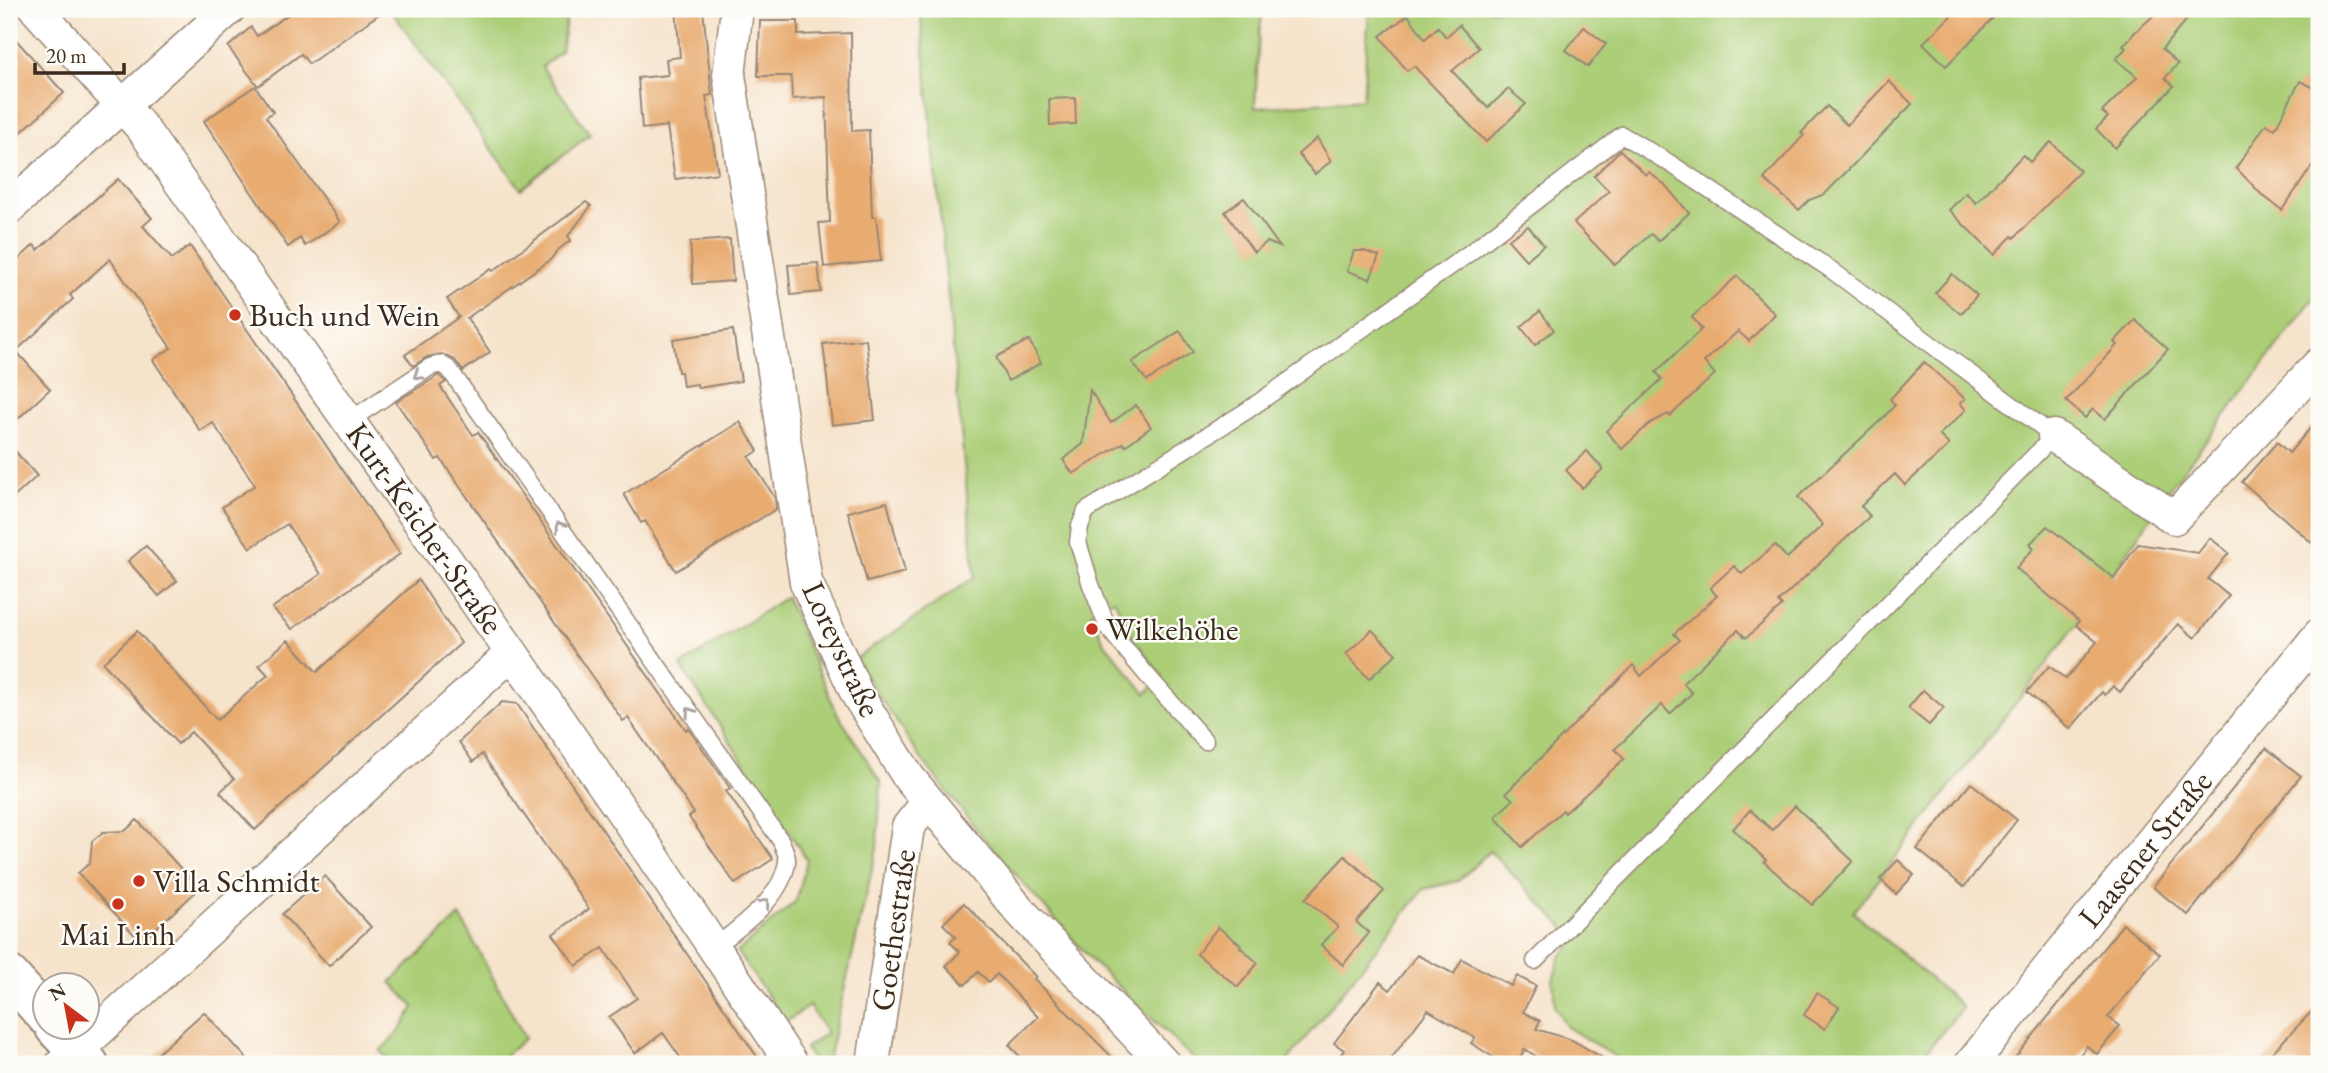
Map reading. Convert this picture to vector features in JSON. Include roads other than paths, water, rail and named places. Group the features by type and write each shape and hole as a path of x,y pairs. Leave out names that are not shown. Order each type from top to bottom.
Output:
{"street":[{"name":"Kurt-Keicher-Straße","path":"36,9 142,128 512,653 792,1064"},
{"path":"9,208 229,9"},
{"name":"Loreystraße","path":"737,9 729,75 806,582 857,694 909,778 1020,911 1164,1064"},
{"path":"2054,436 2174,518 2319,364"},
{"name":"Laasener Straße","path":"1971,1064 2319,635"},
{"path":"71,1052 512,653"},
{"name":"Goethestraße","path":"873,1064 908,827 928,802"},
{"path":"9,975 32,1000"}],"lane":[{"path":"1205,741 1108,628 1078,542 1086,511 1259,403 1468,254 1622,135 1671,164 1830,269 2054,436 1535,961"},
{"path":"349,421 430,367 441,364 449,369 781,841 788,859 782,879 763,908 714,948"}],"place":[{"name":"Buch und Wein","path":"235,315"},
{"name":"Wilkehöhe","path":"1092,629"},
{"name":"Villa Schmidt","path":"139,881"},
{"name":"Mai Linh","path":"118,904"}]}
